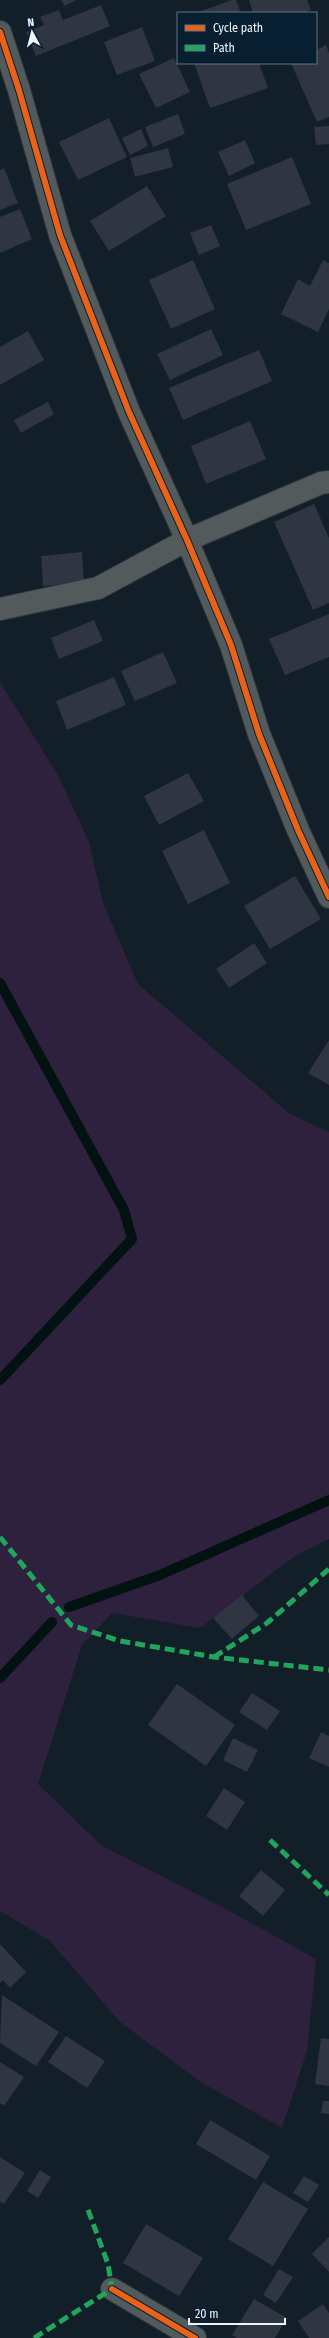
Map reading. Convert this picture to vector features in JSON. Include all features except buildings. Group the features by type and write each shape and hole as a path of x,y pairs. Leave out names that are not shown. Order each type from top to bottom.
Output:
{"street":[{"path":"0,32 19,90 60,235 129,412 187,540 231,645 259,734 298,830 329,897"},
{"path":"0,609 98,588 187,540 321,483 329,482"},
{"path":"112,2289 195,2338"}],"shaded area":[{"path":"0,682 58,775 89,842 103,903 138,984 290,1114 329,1132 329,1539 295,1556 200,1628 112,1613 82,1645 38,1784 101,1845 226,1909 316,1959 307,2051 282,2128 199,2081 120,2022 49,1940 0,1911"}],"waterway":[{"path":"0,983 124,1210 132,1239 0,1380"},
{"path":"69,1607 160,1575 329,1500"},
{"path":"0,1678 52,1622"}],"marked path":[{"path":"0,1537 71,1625 120,1641 214,1657 329,1670"},
{"path":"214,1657 267,1623 329,1569"},
{"path":"270,1840 329,1895"},
{"path":"34,2338 112,2289 108,2264 87,2207"}],"cycle path":[{"path":"0,32 19,90 60,235 129,412 187,540 231,645 259,734 298,830 329,897"},
{"path":"112,2289 195,2338"}]}
